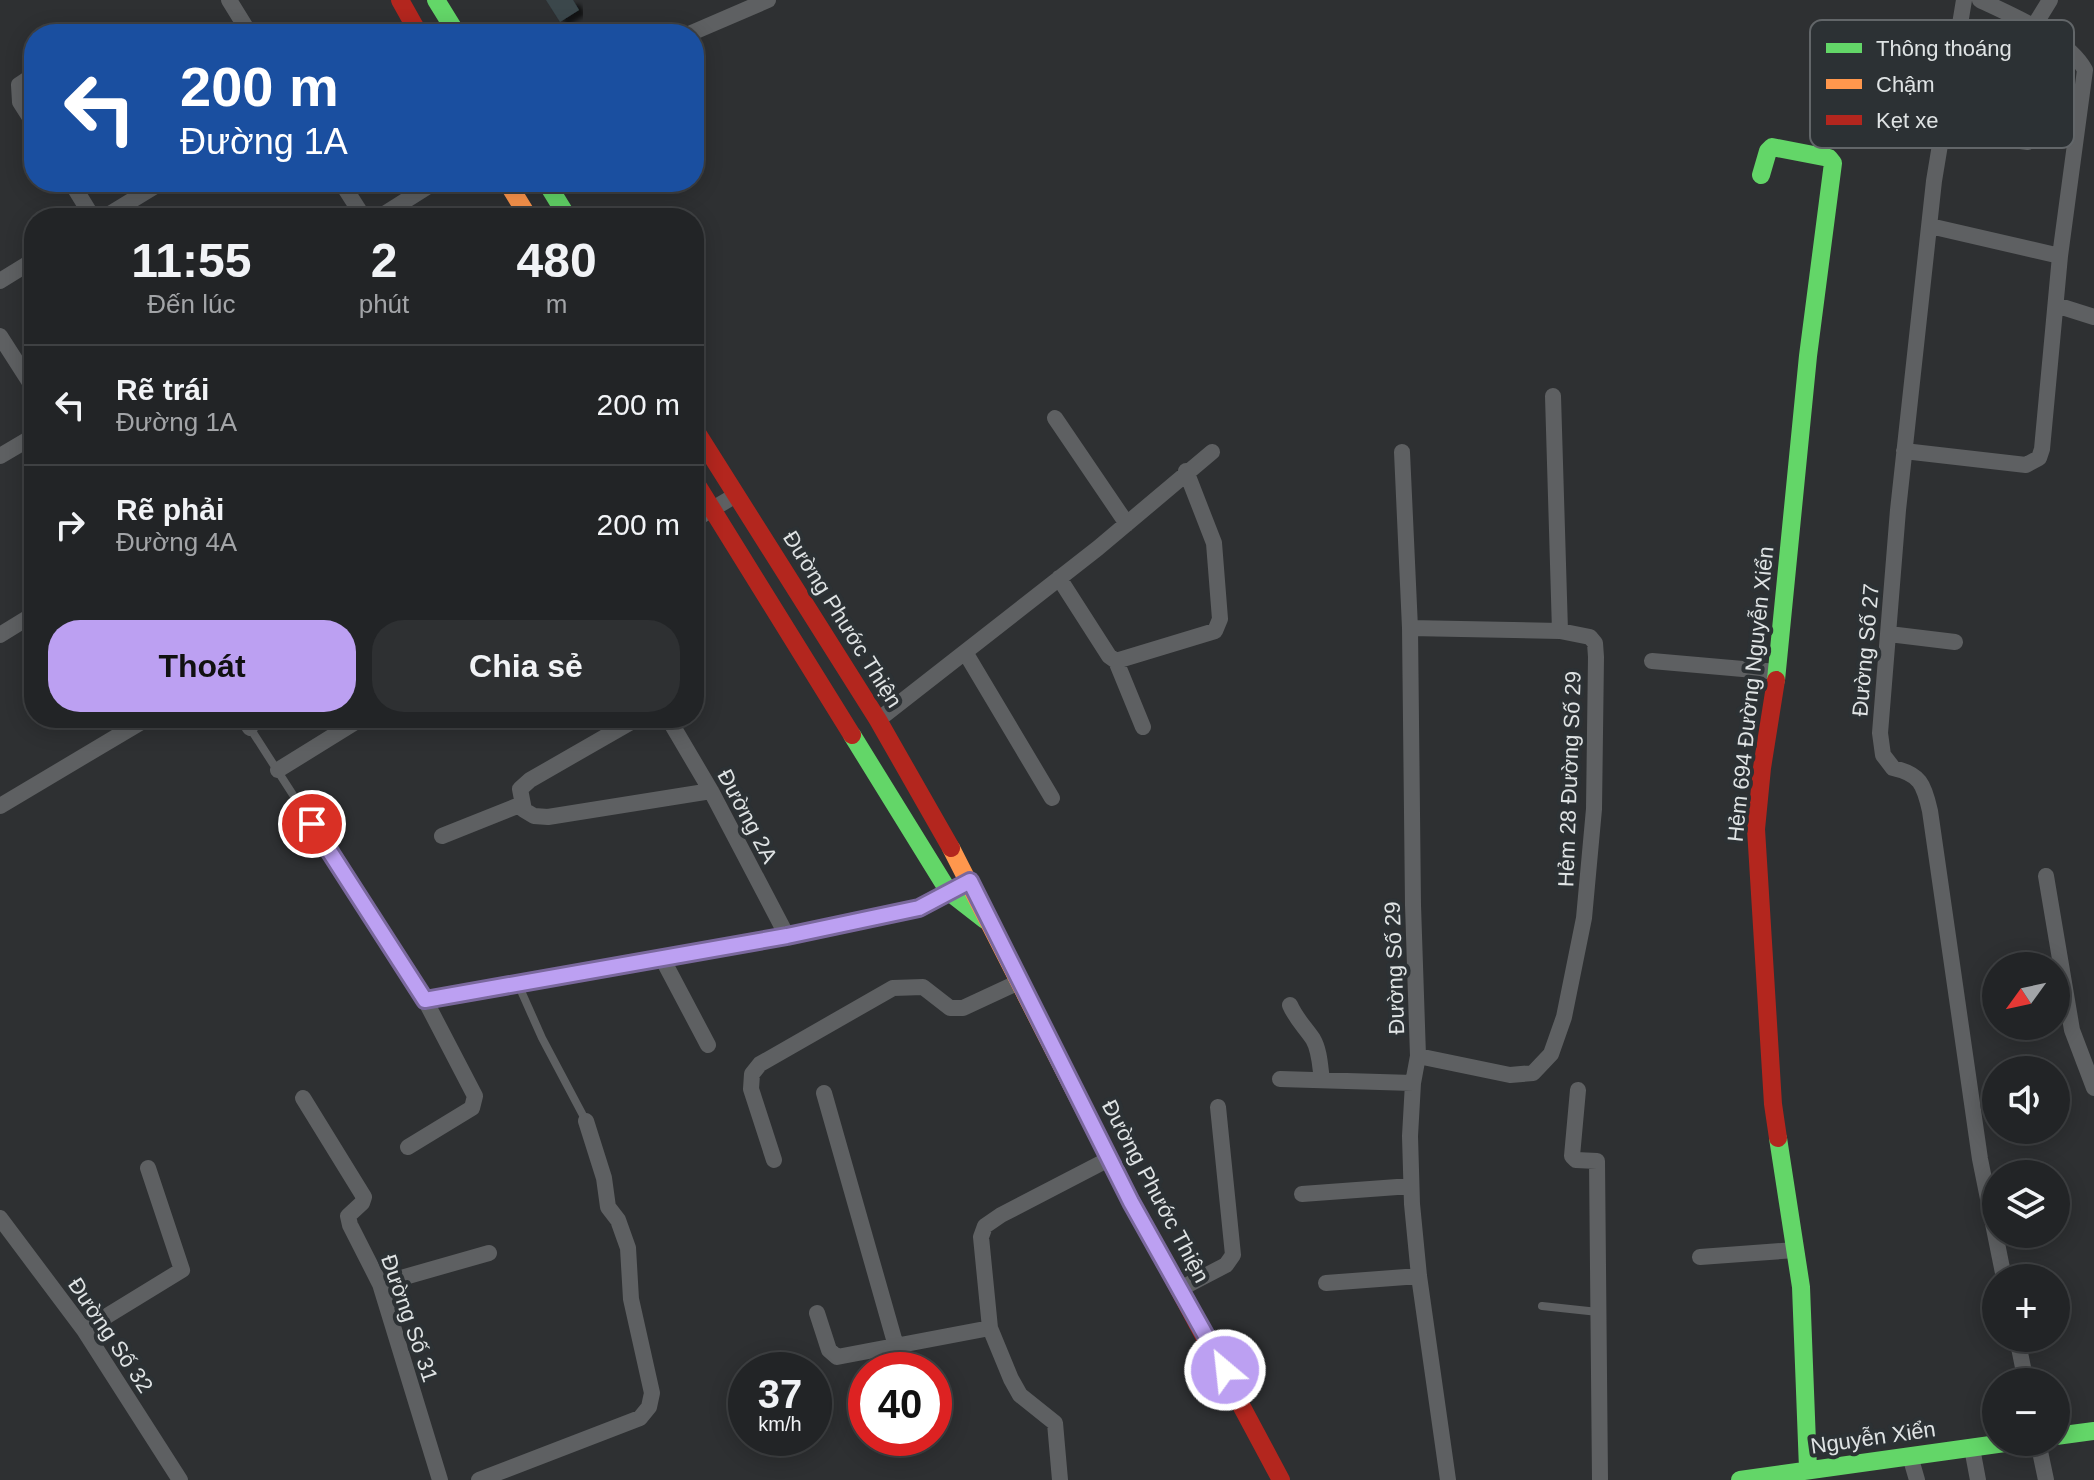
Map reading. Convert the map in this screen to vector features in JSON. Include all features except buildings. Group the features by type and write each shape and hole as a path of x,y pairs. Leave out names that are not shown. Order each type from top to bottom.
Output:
{"street":[{"path":"229,0 244,24"},
{"path":"400,0 413,24"},
{"path":"436,0 451,24"},
{"path":"704,28 768,0"},
{"name":"Đường Số 27","path":"1960,20 1964,0"},
{"path":"1980,0 2022,20"},
{"path":"2038,20 2050,0"},
{"path":"1904,451 2026,465 2039,458 2060,256 2085,70 2074,56"},
{"path":"24,82 19,85 18,94 24,105"},
{"name":"Hẻm 694 Đường Nguyễn Xiển","path":"1761,175 1772,147 1829,158 1833,163 1808,356 1777,672 1756,829 1773,1104 1801,1287 1808,1469"},
{"name":"Đường Số 27","path":"1939,148 1904,451 1880,733 1883,755 1893,768 1911,772 1927,797 1980,1159 2001,1264"},
{"path":"119,208 146,192"},
{"path":"394,208 419,192"},
{"path":"1930,226 2060,256"},
{"path":"0,281 24,266"},
{"path":"2056,305 2094,317"},
{"path":"0,336 24,373"},
{"path":"1553,396 1560,631"},
{"path":"1055,418 1127,524"},
{"path":"0,456 24,442"},
{"name":"Đường Phước Thiện","path":"704,444 878,720 970,881 1109,1159 1281,1480"},
{"path":"878,720 1127,524 1212,452"},
{"name":"Đường Số 29","path":"1402,452 1410,628 1418,1056 1410,1136 1411,1186 1419,1276 1448,1480"},
{"path":"1116,661 1209,634 1218,626 1214,543 1186,471"},
{"path":"704,514 736,495"},
{"name":"Đường Phước Thiện","path":"704,496 949,892 990,924"},
{"path":"1059,578 1109,656 1116,661 1143,727"},
{"path":"0,635 24,620"},
{"name":"Hẻm 28 Đường Số 29","path":"1410,628 1560,631 1590,637 1595,643 1596,657 1593,825 1584,918 1564,1017 1551,1054 1533,1073 1510,1075 1418,1056"},
{"path":"1889,634 1955,642"},
{"path":"965,652 1052,798"},
{"path":"1652,661 1777,672"},
{"path":"0,806 131,728"},
{"path":"278,770 346,728"},
{"path":"621,728 530,780 520,789 524,810 534,816 548,817 711,791"},
{"name":"Đường 2A","path":"674,728 711,791 787,936"},
{"path":"442,836 522,804"},
{"path":"2046,876 2072,1030 2094,1088"},
{"path":"408,1147 472,1108 475,1096 425,1000 787,936 919,908 970,881"},
{"path":"662,958 708,1045"},
{"path":"774,1160 751,1089 752,1074 760,1064 893,988 923,987 950,1008 963,1008 1019,982"},
{"path":"1290,1005 1297,1021 1318,1049 1322,1080"},
{"path":"1280,1079 1413,1083"},
{"path":"1578,1090 1572,1156 1576,1160 1597,1161 1600,1480"},
{"path":"824,1093 896,1346"},
{"name":"Đường Số 31","path":"303,1098 364,1197 348,1216 350,1225 380,1284 440,1480"},
{"path":"1180,1289 1226,1265 1233,1255 1218,1107"},
{"path":"479,1480 640,1418 649,1407 652,1393 631,1299 628,1248 618,1220 608,1207 604,1178 586,1121"},
{"path":"1060,1480 1055,1423 1020,1395 990,1328 981,1237 985,1226 1035,1196 1109,1159"},
{"path":"84,1330 182,1270 148,1168"},
{"path":"1302,1194 1411,1186"},
{"name":"Đường Số 32","path":"0,1218 84,1330 180,1480"},
{"path":"1700,1257 1795,1250"},
{"path":"380,1284 489,1253"},
{"path":"1326,1283 1419,1276"},
{"path":"817,1313 829,1350 837,1357 990,1328"},
{"path":"2070,1434 2094,1431"},
{"name":"Nguyễn Xiển","path":"1740,1480 1982,1446"},
{"path":"1972,1448 1978,1480"},
{"path":"1910,1456 1917,1480"},
{"path":"2041,1456 2046,1480"}],"lane":[{"path":"250,728 425,1000"},
{"path":"518,984 542,1038 586,1121"},
{"path":"1542,1306 1599,1312"}],"traffic: fast":[{"path":"436,0 451,24"},
{"path":"1761,175 1772,147 1829,158 1833,163 1808,356 1776,680"},
{"path":"552,192 562,208"},
{"path":"852,735 949,892 985,920"},
{"path":"1778,1138 1801,1287 1808,1469"},
{"path":"2070,1434 2094,1431"},
{"path":"1740,1480 1982,1446"}],"traffic: slow":[{"path":"513,192 523,208"},
{"path":"951,848 1167,1267"}],"traffic: jam":[{"path":"400,0 413,24"},
{"path":"704,444 878,720 951,848"},
{"path":"704,496 852,735"},
{"path":"1776,680 1756,829 1773,1104 1778,1138"},
{"path":"1167,1267 1281,1480"}],"route":[{"path":"312,824 425,1000 787,936 919,908 970,881 1131,1202 1225,1370"}]}
